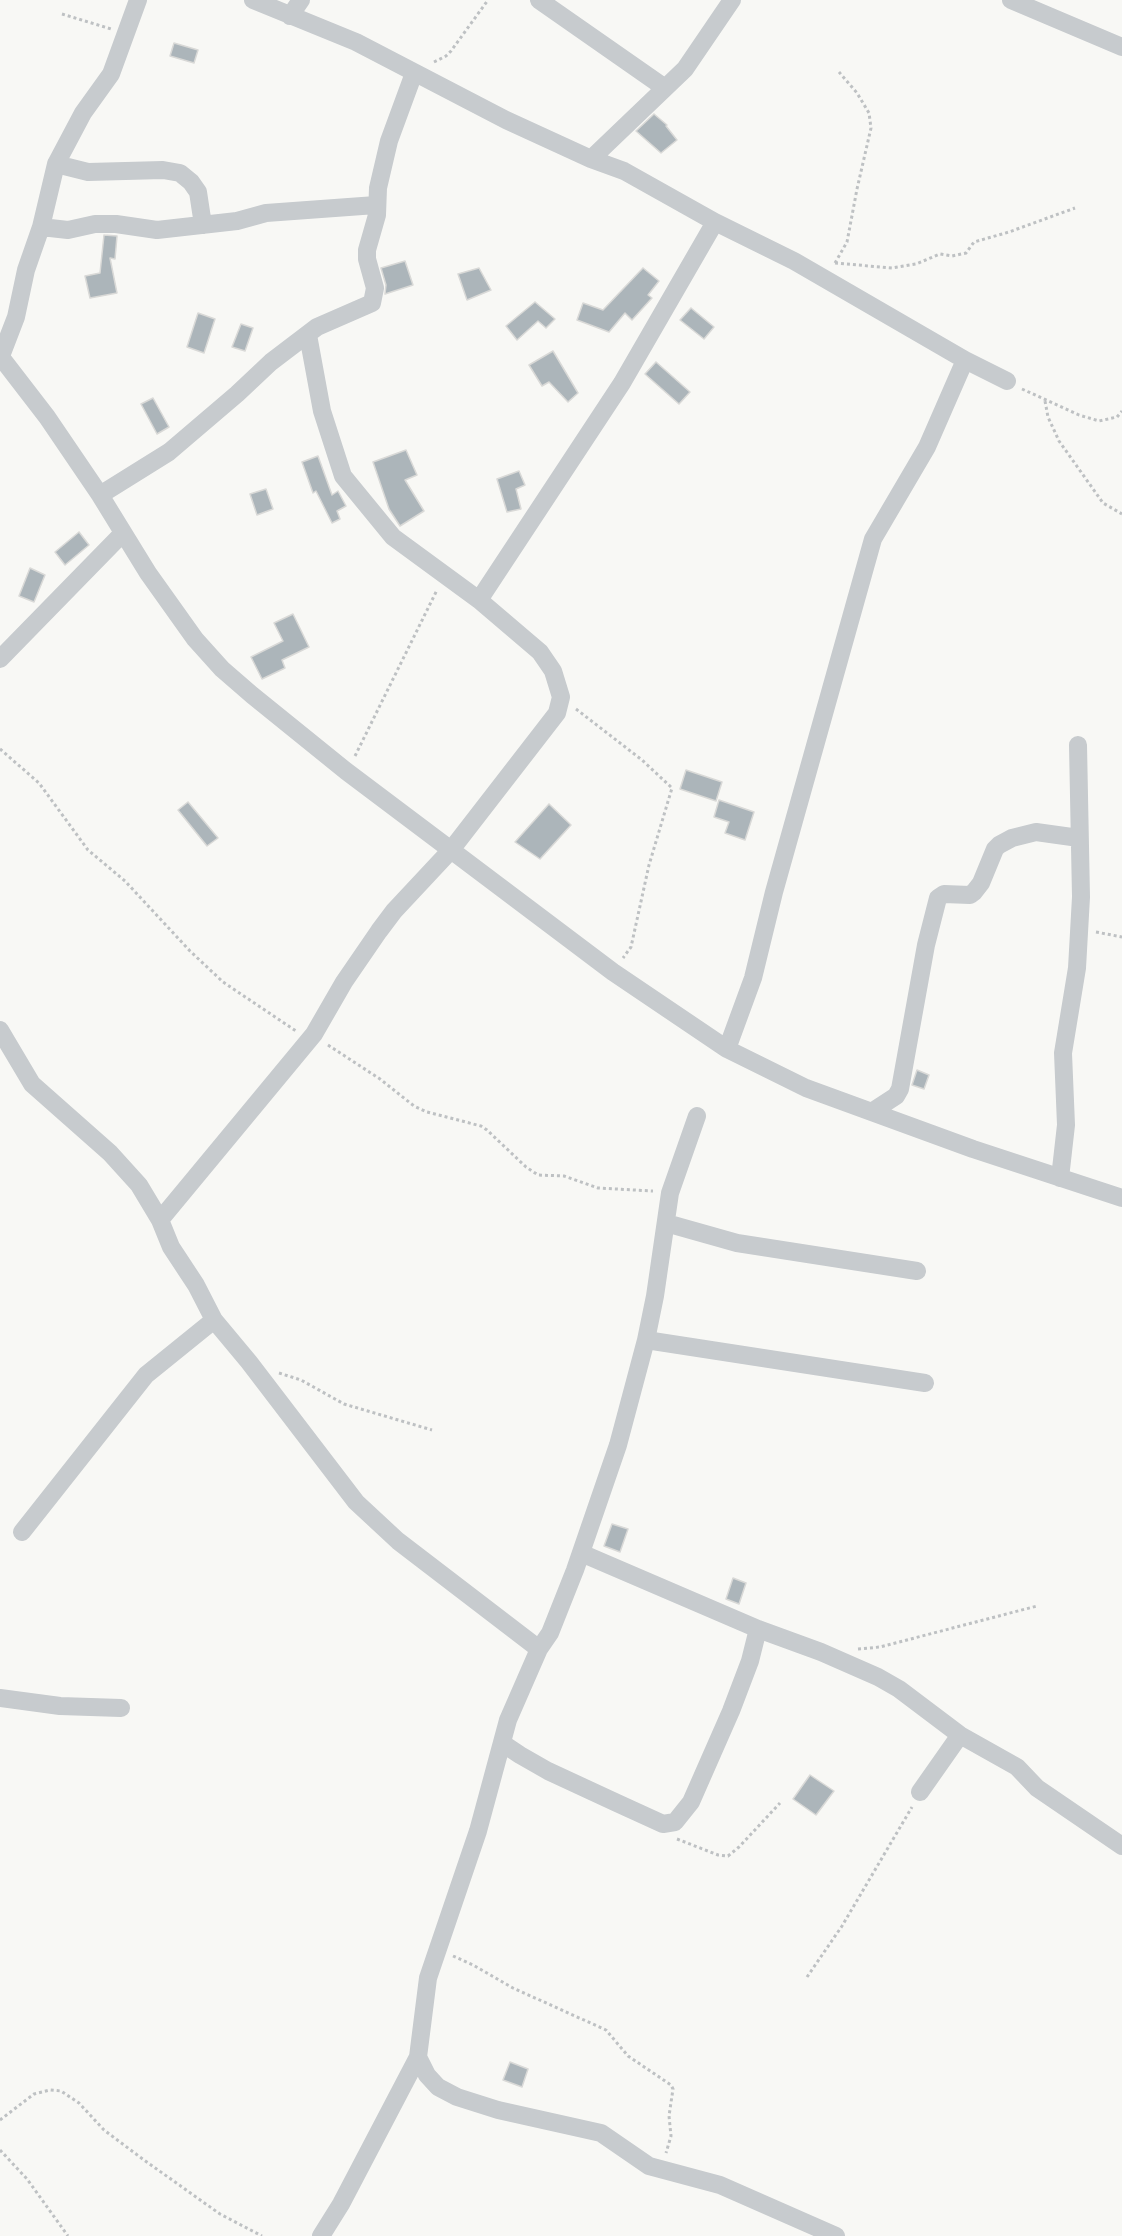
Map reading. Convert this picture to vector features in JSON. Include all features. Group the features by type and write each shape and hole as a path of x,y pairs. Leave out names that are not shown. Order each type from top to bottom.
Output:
{"street":[{"path":"138,0 111,74 84,113 56,164 41,227 26,270 16,317 0,356 47,417 100,495 148,573 195,639 222,669 346,771 614,972 727,1050 806,1088 974,1149 1122,1198"},
{"path":"253,0 356,42 418,75 591,159 624,171 715,222 794,261 965,360 1007,381"},
{"path":"290,16 301,0"},
{"path":"539,0 564,7 665,88"},
{"path":"591,159 685,69 732,0"},
{"path":"1011,0 1122,47"},
{"path":"100,495 169,452 271,362 317,327 372,303 375,288 367,259 367,250 377,215 376,205 382,169 389,141 418,75"},
{"path":"56,164 88,172 163,170 180,173 198,192 203,225"},
{"path":"41,227 68,230 95,224 116,224 157,230 237,221 266,213 376,205"},
{"path":"479,600 622,383 715,222"},
{"path":"160,1220 314,1034 344,982 379,931 394,911 451,850 556,713 561,698 553,671 540,652 479,600 393,537 343,476 322,411 308,335"},
{"path":"727,1050 753,978 873,539 927,447 965,360"},
{"path":"0,659 123,533"},
{"path":"1060,1178 1066,1125 1062,1053 1077,968 1081,897 1078,745"},
{"path":"873,1111 896,1096 900,1089 938,898 944,894 970,895 974,892 981,883 994,849 1012,838 1036,832 1079,838"},
{"path":"0,1030 32,1084 111,1153 139,1185 160,1220 171,1247 196,1285 214,1320 356,1502 398,1541 539,1648"},
{"path":"321,2236 418,2057 428,1978 478,1832 508,1720 539,1648 550,1633 581,1553 618,1444 646,1340 670,1193 697,1116"},
{"path":"666,1223 737,1243 916,1270"},
{"path":"22,1532 146,1375 214,1320"},
{"path":"646,1340 925,1383"},
{"path":"581,1553 758,1629 878,1677 899,1689 960,1735 1017,1767 1037,1788 1122,1846"},
{"path":"502,1743 548,1771 617,1803 663,1824 675,1822 691,1802 731,1711 750,1661 758,1629"},
{"path":"0,1698 60,1706 121,1708"},
{"path":"920,1792 960,1735"},
{"path":"418,2057 427,2075 438,2086 457,2097 498,2110 601,2133 636,2158 657,2169 720,2185 836,2236"}],"path":[{"path":"418,75 434,61 447,56 488,0"},
{"path":"62,14 127,33"},
{"path":"835,263 847,242 872,128 869,113 838,72"},
{"path":"825,263 891,268 916,264 940,254 952,256 966,253 974,242 1075,208"},
{"path":"1007,381 1045,401 1099,421 1117,417 1122,411"},
{"path":"1045,401 1048,417 1059,441 1103,503 1122,514"},
{"path":"346,771 445,575"},
{"path":"561,698 642,760 672,788 649,865 631,947 614,972"},
{"path":"0,749 39,783 88,850 125,881 190,951 224,982 291,1028 302,1034 314,1034 351,1061 380,1078 414,1106 488,1130 526,1167 538,1175 564,1176 598,1188 670,1193"},
{"path":"1078,938 1093,931 1122,937"},
{"path":"249,1362 301,1380 344,1404 432,1430"},
{"path":"856,1649 880,1647 1037,1606"},
{"path":"807,1977 842,1926 920,1792"},
{"path":"671,1836 698,1848 728,1856 780,1803"},
{"path":"437,1949 473,1965 513,1988 606,2030 628,2056 671,2085 673,2089 669,2116 671,2136 666,2153 657,2169"},
{"path":"0,2120 34,2094 50,2090 61,2091 79,2103 104,2130 144,2160 220,2214 262,2236"},
{"path":"0,2150 27,2179 68,2236"}],"building":[{"path":"174,43 198,50 194,63 170,56"},
{"path":"654,114 667,125 677,140 661,153 636,131"},
{"path":"104,235 117,236 115,259 110,258 117,293 90,298 85,276 100,273"},
{"path":"405,261 413,285 385,294 386,285 381,268"},
{"path":"479,268 491,290 467,300 458,274"},
{"path":"643,268 659,281 648,295 652,298 632,320 625,313 609,332 577,320 583,303 603,310"},
{"path":"535,302 555,319 546,328 538,321 517,340 506,326"},
{"path":"691,308 714,327 704,339 680,320"},
{"path":"198,313 215,319 204,353 187,347"},
{"path":"241,324 253,328 245,351 232,347"},
{"path":"553,351 578,393 568,402 549,382 542,386 529,365"},
{"path":"656,362 690,392 679,404 645,374"},
{"path":"153,398 169,427 157,434 141,404"},
{"path":"406,450 417,475 405,480 424,511 400,526 389,509 373,462"},
{"path":"318,456 332,495 338,491 346,506 337,511 340,519 332,523 316,491 313,493 302,462"},
{"path":"519,471 525,485 516,489 521,509 507,512 497,479"},
{"path":"266,489 273,509 257,515 250,494"},
{"path":"79,532 89,545 65,565 55,552"},
{"path":"30,568 45,575 34,602 19,596"},
{"path":"293,614 309,647 282,660 285,668 262,679 251,657 283,641 274,623"},
{"path":"686,770 722,782 716,801 680,789"},
{"path":"719,800 754,812 745,840 725,833 729,822 714,817"},
{"path":"188,802 218,838 207,846 178,810"},
{"path":"549,804 571,825 540,859 515,842"},
{"path":"917,1070 929,1075 924,1089 912,1085"},
{"path":"612,1524 628,1529 620,1552 604,1546"},
{"path":"733,1578 746,1583 739,1604 726,1599"},
{"path":"810,1775 834,1791 816,1815 793,1799"},
{"path":"510,2062 528,2069 522,2087 503,2080"}]}
